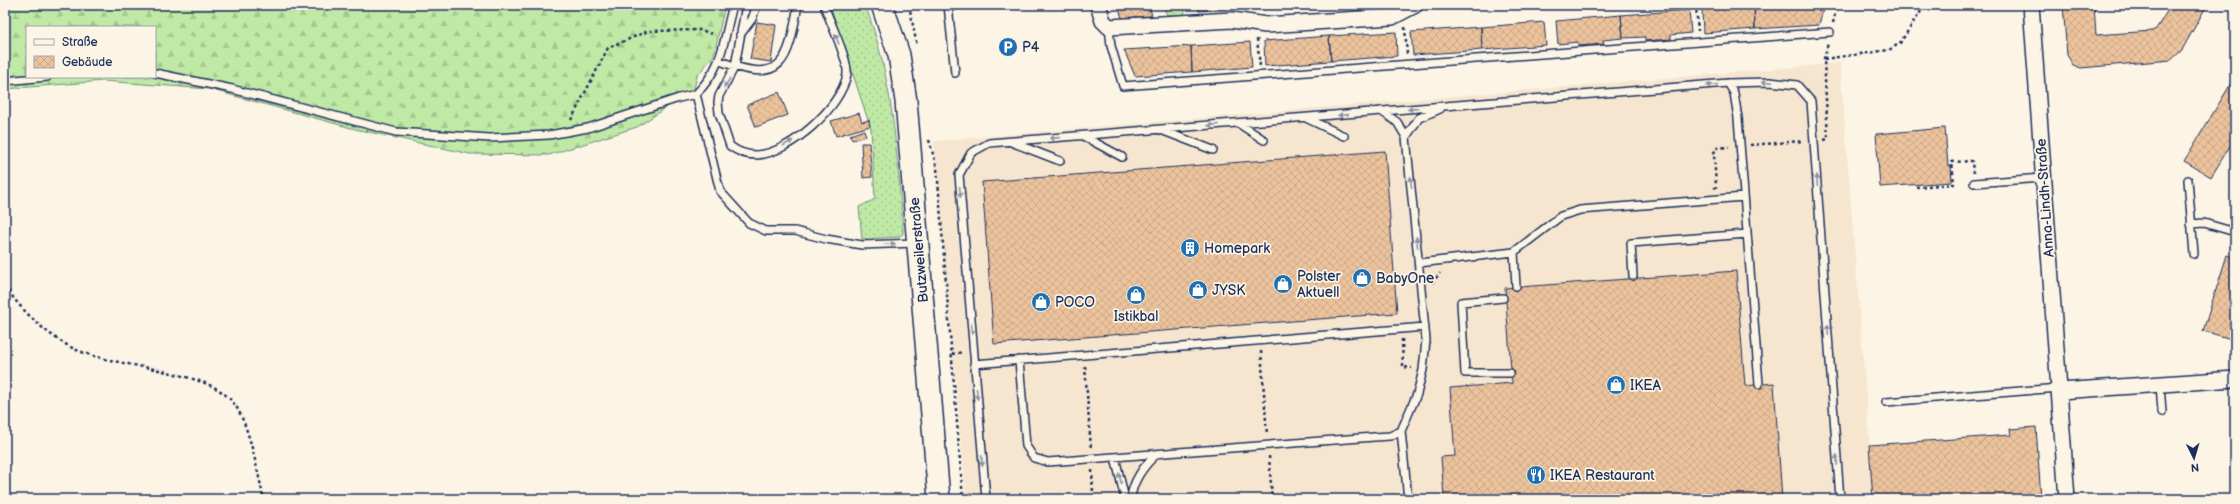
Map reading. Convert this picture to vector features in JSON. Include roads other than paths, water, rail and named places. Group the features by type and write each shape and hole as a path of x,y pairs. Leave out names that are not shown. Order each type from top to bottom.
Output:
{"street":[{"name":"Butzweilerstraße","path":"882,5 899,55 906,101 939,499"},
{"path":"1098,5 1103,21 1109,27 1232,20 1266,25 1392,17 1409,8"},
{"name":"Anna-Lindh-Straße","path":"2031,5 2067,499"},
{"path":"2059,390 2235,379"}],"lane":[{"path":"156,73 232,89 396,132 490,138 566,132 588,128 679,98 696,94 706,84 720,61 733,5"},
{"path":"746,5 735,66 719,96 718,102 719,113 730,146 745,154 757,155 786,145 811,127 840,94 847,72 845,60 824,5"},
{"path":"740,35 752,19 757,5"},
{"path":"720,61 762,72 772,70 788,55 798,5"},
{"path":"955,73 948,6 956,5"},
{"path":"1109,27 1111,46 1123,86 1830,32"},
{"path":"5,81 36,78"},
{"path":"986,499 959,175 971,153 989,143 1728,83 1770,82 1798,85 1811,101 1840,499"},
{"path":"1728,83 1734,92 1738,118 1759,384"},
{"path":"696,94 720,191 749,223 766,231 796,231 826,239 862,245 918,243"},
{"path":"1406,137 1419,118 1446,106"},
{"path":"1381,111 1397,122 1406,137 1425,327 1423,370 1417,394 1401,431 1408,496"},
{"path":"1306,117 1344,136"},
{"path":"1238,123 1264,140"},
{"path":"1159,130 1213,150"},
{"path":"1083,136 1122,157"},
{"path":"1009,142 1035,153 1060,161"},
{"path":"1974,183 2044,178"},
{"path":"2188,180 2194,254"},
{"path":"1419,263 1514,252 1561,216 1580,210 1744,197"},
{"path":"2192,224 2204,223 2235,232"},
{"path":"1633,276 1631,243 1747,234"},
{"path":"1514,252 1516,286"},
{"path":"1503,298 1461,302 1466,373 1510,373"},
{"path":"974,364 1425,327"},
{"path":"1019,360 1026,446 1034,458 1048,462 1390,436 1401,431"},
{"path":"2160,384 2162,412"},
{"path":"1886,402 2059,390"},
{"path":"1130,499 1131,493 1148,461 1157,454"},
{"path":"1115,457 1125,499"}],"place":[{"name":"P4","path":"1008,47"},
{"name":"Homepark","path":"1190,248"},
{"name":"BabyOne","path":"1362,278"},
{"name":"Polster Aktuell","path":"1283,284"},
{"name":"JYSK","path":"1198,290"},
{"name":"Istikbal","path":"1136,295"},
{"name":"POCO","path":"1041,302"},
{"name":"IKEA","path":"1616,385"},
{"name":"IKEA Restaurant","path":"1536,475"}]}
